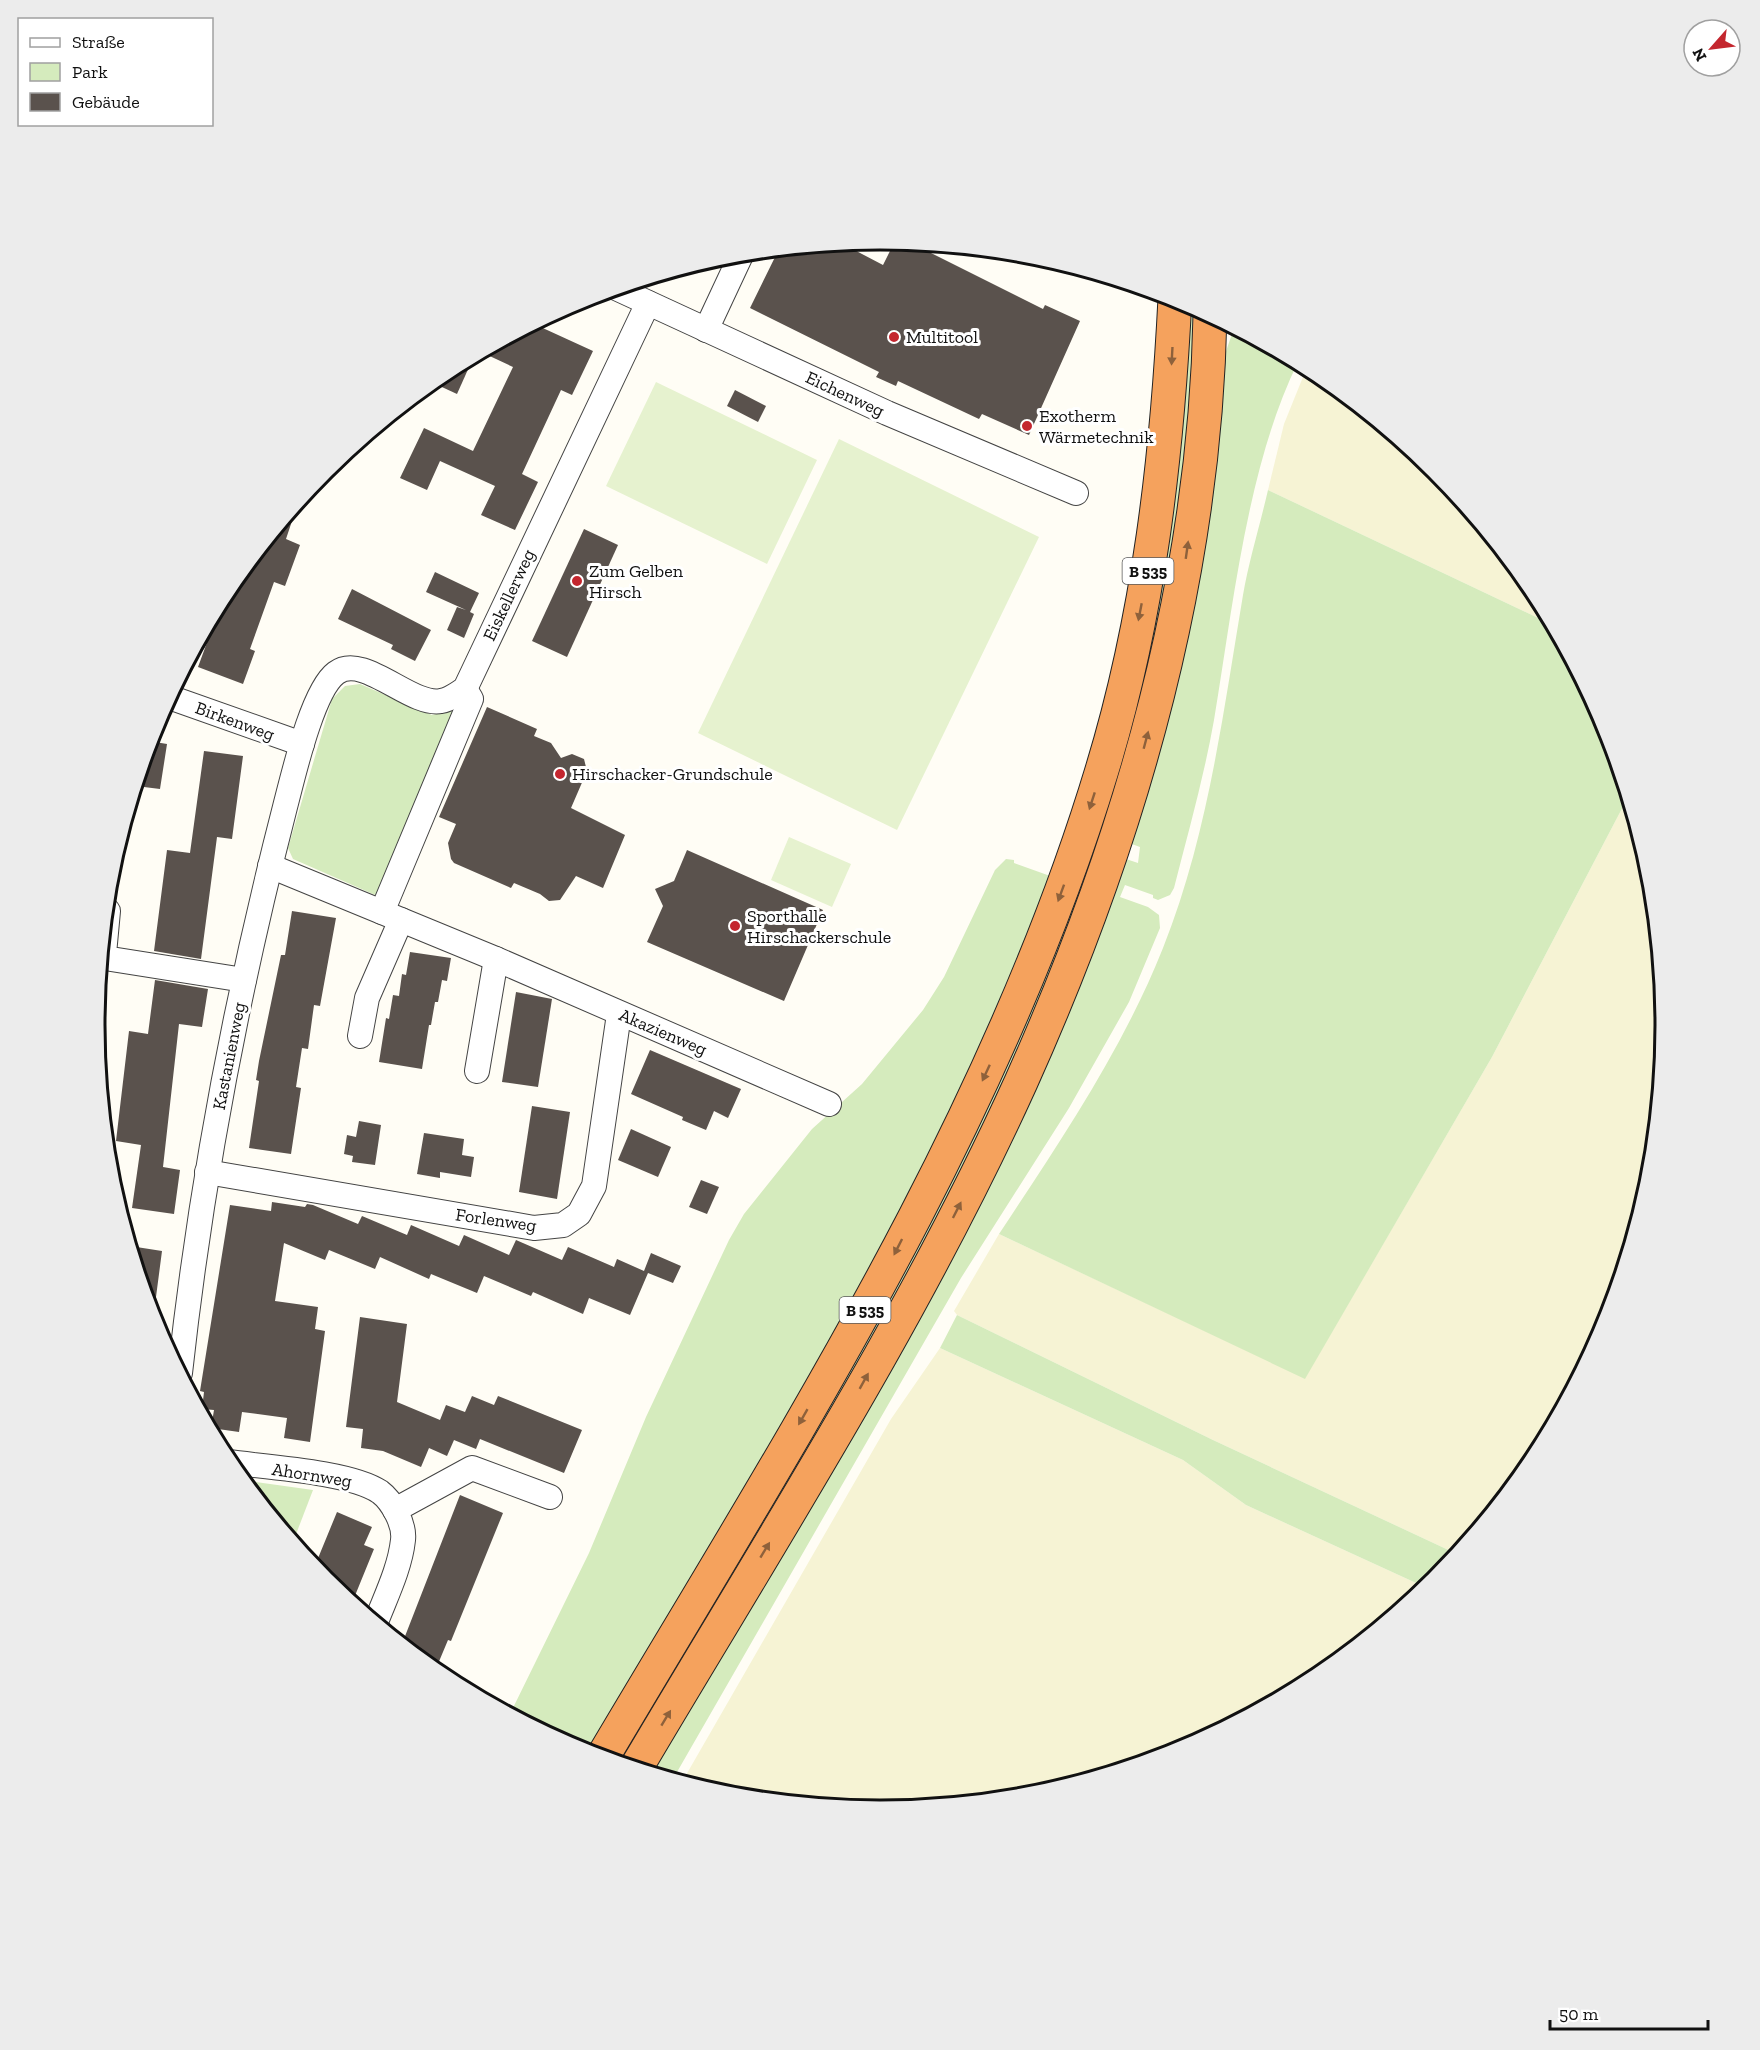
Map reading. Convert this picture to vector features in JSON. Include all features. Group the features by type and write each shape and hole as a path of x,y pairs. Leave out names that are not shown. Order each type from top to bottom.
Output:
{"highway":[{"name":"B 535","path":"607,1750 871,1299 985,1075 1059,899 1103,767 1136,637 1163,474 1174,308"},
{"name":"B 535","path":"640,1762 901,1316 1020,1083 1067,973 1138,771 1171,638 1196,488 1204,414 1209,324"}],"street":[{"path":"706,330 737,264"},
{"name":"Eichenweg","path":"626,293 887,413 1076,493"},
{"name":"Eiskellerweg","path":"465,689 648,303"},
{"path":"302,744 325,684 337,671 353,669 368,672 426,700 441,701 465,689 471,699 392,916 367,998 360,1036"},
{"name":"Birkenweg","path":"177,700 302,744"},
{"name":"Kastanienweg","path":"182,1361 207,1172 228,1052 270,866 302,744"},
{"name":"Akazienweg","path":"270,866 496,959 829,1104"},
{"path":"109,957 244,980"},
{"path":"477,1071 496,959"},
{"name":"Forlenweg","path":"207,1172 534,1228 563,1225 579,1214 594,1186 620,1014"},
{"name":"Ahornweg","path":"242,1464 362,1483 381,1493 395,1510"},
{"path":"378,1616 398,1565 404,1537 395,1510 472,1468 550,1497"}],"shaded area":[{"path":"1303,376 1352,410 1391,442 1463,514 1495,553 1539,618 1268,490 1284,424"},
{"path":"1623,806 1640,874 1648,924 1655,1025 1648,1126 1629,1226 1596,1322 1551,1413 1495,1497 1449,1550 1213,1440 957,1315 954,1311 999,1234 1305,1378 1492,1057"},
{"path":"940,1348 1183,1460 1246,1505 1417,1583 1352,1640 1267,1696 1177,1741 1081,1774 981,1793 880,1800 779,1793 686,1775 891,1419"}],"green space":[{"path":"1185,313 1194,317 1190,397 1182,486 1161,619 1152,663 1111,811 1059,955 998,1095 930,1233 857,1368 627,1757 620,1755 1070,911"},
{"path":"1232,335 1294,371 1266,446 1254,491 1235,584 1210,741 1174,888 1170,895 1158,900 1153,898 1153,895 1125,885 1120,897 1148,907 1159,915 1160,928 1129,1002 1069,1108 961,1278 676,1773 653,1766 1123,858 1138,863 1140,847 1129,843 1222,363"},
{"path":"656,382 817,460 767,564 606,486"},
{"path":"839,439 1039,537 897,830 698,733"},
{"path":"1268,490 1539,618 1575,682 1596,728 1623,806 1492,1057 1305,1379 999,1234 1109,1060 1147,986 1179,905 1203,818 1251,556"},
{"path":"360,684 432,715 464,707 382,898 293,859 288,848 332,699 345,686"},
{"path":"789,837 851,864 832,907 771,880"},
{"path":"1006,859 1014,860 1014,863 1053,877 988,1036 869,1274 594,1745 513,1707 589,1553 646,1417 729,1240 744,1214 812,1129 862,1084 923,1010 944,977 995,870"},
{"path":"957,1315 1213,1440 1449,1550 1417,1583 1246,1505 1183,1460 940,1348"},
{"path":"254,1482 313,1490 296,1535"}],"building":[{"path":"890,250 929,252 1043,309 1045,305 1080,321 1029,435 982,414 979,419 898,381 896,386 876,377 879,372 750,308 775,258 856,251 883,265"},
{"path":"542,328 593,351 572,395 561,390 522,474 538,482 515,530 481,515 495,486 440,461 427,490 400,478 424,428 473,451 513,367 490,356"},
{"path":"468,369 457,394 441,387"},
{"path":"735,390 766,406 758,422 727,406"},
{"path":"293,519 286,539 300,545 285,586 274,582 250,649 255,651 243,684 198,667 209,637 236,594"},
{"path":"584,529 618,545 567,657 532,641"},
{"path":"435,572 479,593 470,612 474,614 464,638 447,630 457,607 466,610 426,592"},
{"path":"352,589 431,630 415,661 391,649 393,645 338,619"},
{"path":"487,707 537,729 534,736 551,743 561,758 572,754 584,759 587,771 571,808 625,835 603,888 576,876 560,900 549,901 540,894 514,883 511,888 454,863 451,859 448,843 456,824 439,817"},
{"path":"159,743 167,744 160,789 143,787"},
{"path":"204,751 243,756 232,839 217,837 201,959 154,951 167,850 190,853"},
{"name":"Sporthalle Hirschackerschule","path":"687,850 823,910 784,1001 647,942 663,906 655,889 674,881"},
{"path":"292,911 336,918 320,1006 314,1005 308,1049 302,1048 296,1087 301,1088 291,1154 249,1148 259,1081 256,1080 259,1061 281,955 285,955"},
{"path":"410,952 451,958 447,981 442,980 438,1002 435,1002 422,1069 379,1062 386,1018 389,1019 393,995 399,996 402,974 406,975"},
{"path":"155,980 208,989 202,1027 179,1024 163,1167 180,1170 174,1214 132,1208 141,1145 116,1141 129,1031 148,1034"},
{"path":"516,992 552,999 538,1087 502,1082"},
{"path":"650,1050 741,1089 728,1118 714,1111 706,1130 631,1094"},
{"path":"532,1106 570,1112 557,1199 519,1192"},
{"path":"359,1121 381,1125 375,1165 352,1162 353,1156 344,1154 347,1135 356,1137"},
{"path":"631,1129 671,1147 658,1177 618,1160"},
{"path":"424,1133 464,1139 462,1155 474,1157 471,1177 440,1172 440,1178 417,1174"},
{"path":"701,1180 719,1187 707,1214 689,1207"},
{"path":"272,1202 305,1207 307,1204 313,1205 358,1224 362,1216 407,1235 411,1225 459,1246 464,1235 509,1255 516,1240 562,1260 568,1247 614,1267 617,1259 644,1271 651,1253 681,1266 673,1283 648,1273 630,1315 589,1298 583,1314 533,1292 531,1296 484,1276 477,1293 431,1274 429,1279 380,1257 375,1269 329,1250 325,1260 284,1243 275,1301 318,1307 315,1329 325,1331 310,1442 284,1438 287,1418 242,1412 239,1432 220,1429 213,1418 214,1410 208,1409 203,1401 204,1392 200,1391 230,1205 271,1211"},
{"path":"138,1247 162,1251 156,1300"},
{"path":"360,1317 407,1324 397,1402 440,1420 446,1405 465,1412 472,1396 494,1405 498,1396 582,1430 564,1473 480,1439 476,1449 454,1440 447,1456 429,1448 421,1467 383,1451 361,1448 363,1429 346,1427"},
{"path":"460,1495 503,1513 451,1641 448,1640 439,1662 405,1637"},
{"path":"337,1512 372,1527 364,1545 374,1549 355,1595 318,1558"}],"place":[{"name":"Multitool","path":"894,337"},
{"name":"Exotherm Wärmetechnik","path":"1027,426"},
{"name":"Zum Gelben Hirsch","path":"577,581"},
{"name":"Hirschacker-Grundschule","path":"560,774"},
{"name":"Sporthalle Hirschackerschule","path":"735,926"}]}
